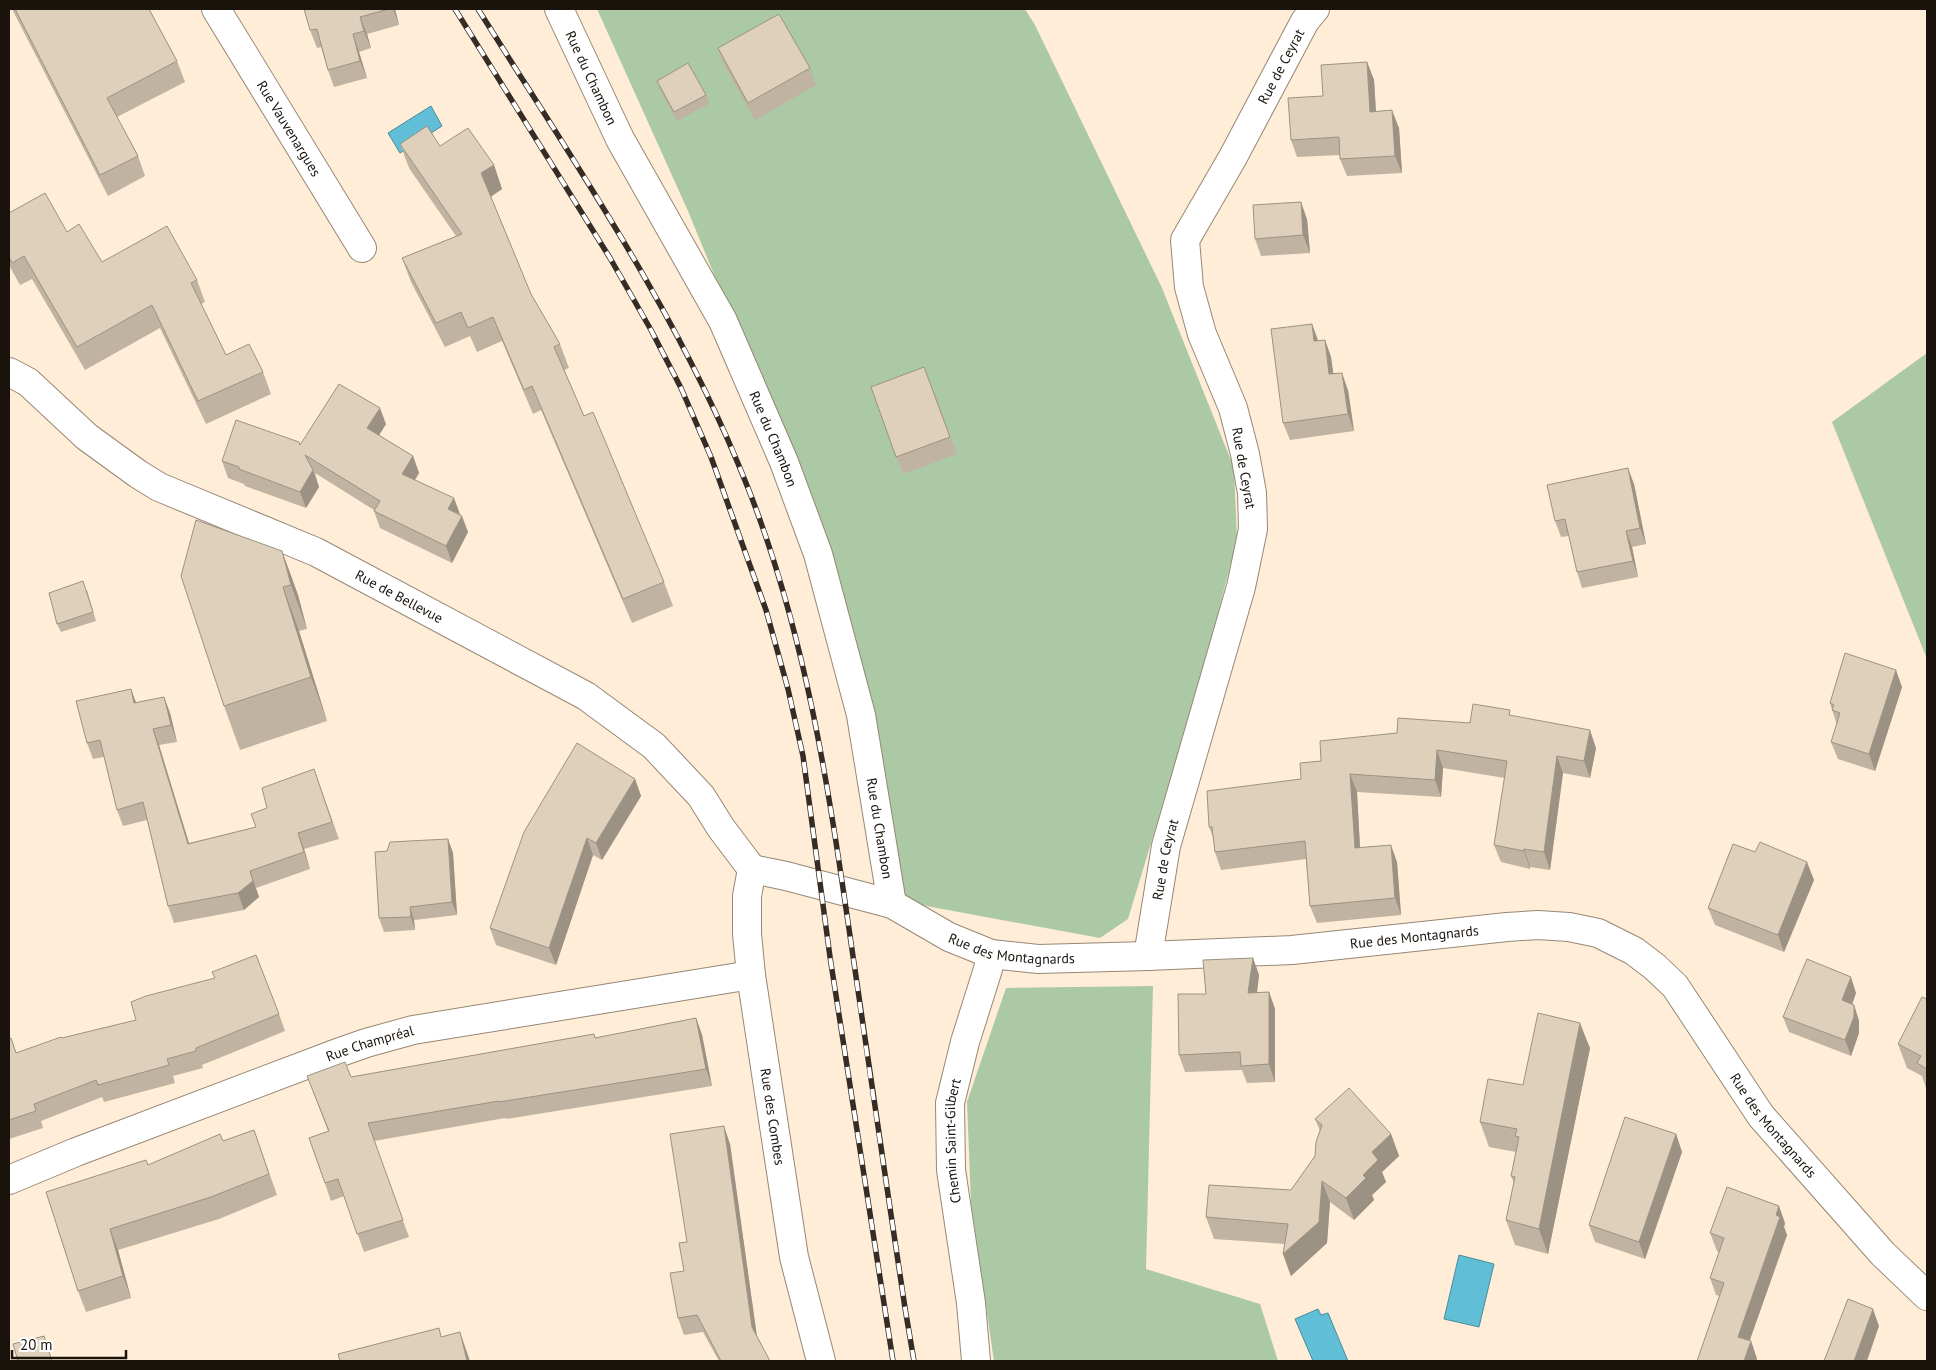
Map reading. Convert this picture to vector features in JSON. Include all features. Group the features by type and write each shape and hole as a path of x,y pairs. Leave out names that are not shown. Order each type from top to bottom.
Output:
{"street":[{"name":"Rue Vauvenargues","path":"216,9 362,248"},
{"name":"Rue du Chambon","path":"559,9 620,139 723,321 784,462 818,554 861,715 892,904"},
{"name":"Rue de Ceyrat","path":"1148,956 1166,846 1241,587 1253,529 1252,494 1245,454 1233,408 1202,334 1189,287 1185,240 1233,157 1310,15"},
{"name":"Rue de Bellevue","path":"9,372 28,382 87,437 138,474 160,487 316,552 586,696 654,746 702,796 720,828 752,869"},
{"name":"Rue des Montagnards","path":"752,869 892,904 949,936 991,954 1038,959 1292,950 1538,925 1569,927 1598,933 1634,951 1675,986 1761,1116 1883,1254 1927,1296"},
{"name":"Rue des Combes","path":"752,869 747,896 747,934 751,975 794,1257 821,1361"},
{"name":"Chemin Saint-Gilbert","path":"976,1361 971,1303 951,1170 950,1103 965,1042 991,954"},
{"name":"Rue Champréal","path":"9,1180 76,1152 366,1043 403,1033 751,975"}],"green space":[{"path":"597,9 1025,9 1035,25 1162,288 1234,468 1237,539 1203,672 1128,919 1100,938 910,903 896,884 816,523 688,211"},
{"path":"1927,353 1927,659 1832,422"},
{"path":"1153,986 1146,1269 1260,1304 1278,1361 994,1361 971,1203 967,1102 1006,988"}],"water":[{"path":"431,106 442,126 400,153 388,133"},
{"path":"1459,1255 1494,1264 1479,1327 1444,1319"},
{"path":"1318,1309 1321,1315 1328,1313 1348,1361 1313,1361 1295,1319"}],"building":[{"path":"15,9 149,9 177,61 107,98 138,156 100,175"},
{"path":"304,9 389,9 360,17 364,31 353,34 360,61 328,70 317,29 310,30"},
{"path":"779,14 810,68 748,103 718,48"},
{"path":"1367,62 1370,112 1392,110 1395,156 1340,159 1339,137 1291,140 1288,98 1323,96 1321,65"},
{"path":"688,63 706,95 674,112 657,81"},
{"path":"427,126 440,146 468,128 494,165 481,173 531,294 560,344 554,347 584,416 593,412 664,582 623,599 532,386 524,390 493,317 468,328 461,312 436,323 402,258 462,234 400,144"},
{"path":"45,193 67,232 79,224 102,262 167,226 197,280 191,283 226,355 249,344 263,372 198,401 152,305 77,347 24,256 12,263 9,257 9,213"},
{"path":"1301,202 1303,235 1255,239 1253,205"},
{"path":"1312,324 1314,341 1325,340 1329,374 1342,373 1348,414 1283,423 1271,329"},
{"path":"924,367 950,437 896,457 871,387"},
{"path":"339,384 380,408 367,428 413,456 402,474 454,498 448,509 462,516 446,546 374,511 380,501 305,455 313,470 300,492 222,461 236,420 299,442 300,445"},
{"path":"1628,468 1640,528 1626,531 1633,561 1577,572 1565,519 1555,521 1547,485"},
{"path":"196,520 282,551 291,585 283,587 311,677 224,706 181,576"},
{"path":"83,581 93,612 57,624 49,593"},
{"path":"1845,653 1896,670 1869,754 1831,742 1840,713 1832,710 1834,705 1830,703"},
{"path":"131,689 134,703 164,697 171,725 153,729 188,844 256,827 251,814 267,808 262,788 314,769 332,822 298,833 304,852 250,871 253,881 238,893 168,906 143,802 117,810 100,740 87,743 76,701"},
{"path":"1473,704 1510,710 1509,715 1590,730 1584,761 1557,756 1544,852 1524,849 1524,851 1494,845 1507,761 1437,750 1435,780 1350,774 1355,848 1391,845 1395,898 1310,906 1305,841 1215,852 1212,827 1209,827 1207,791 1301,779 1300,763 1321,761 1320,741 1397,733 1398,718 1470,723"},
{"path":"577,743 635,779 596,843 587,838 549,948 490,928 524,832"},
{"path":"448,839 452,902 410,907 411,917 379,918 375,852 387,851 390,842"},
{"path":"1760,842 1807,862 1778,935 1708,908 1733,844 1755,852"},
{"path":"256,955 279,1014 196,1048 196,1051 167,1059 169,1065 98,1085 96,1080 34,1104 36,1111 9,1120 9,1039 11,1038 16,1053 61,1037 136,1020 131,1002 146,996 215,978 212,972"},
{"path":"1253,958 1248,993 1269,992 1269,1064 1241,1066 1240,1052 1179,1055 1178,994 1206,994 1203,960"},
{"path":"1807,959 1851,977 1842,1000 1854,1005 1854,1017 1845,1040 1783,1017"},
{"path":"1922,997 1927,999 1927,1069 1917,1063 1921,1056 1898,1044"},
{"path":"1538,1013 1580,1023 1539,1229 1506,1220 1515,1177 1511,1176 1519,1137 1515,1136 1517,1129 1480,1122 1488,1079 1523,1085"},
{"path":"696,1018 706,1069 368,1123 403,1220 357,1234 338,1179 325,1183 309,1138 329,1131 307,1076 345,1062 351,1077 594,1034 595,1038"},
{"path":"1349,1088 1391,1134 1372,1152 1378,1160 1363,1175 1366,1178 1346,1198 1322,1181 1319,1222 1283,1254 1288,1224 1206,1217 1209,1185 1291,1190 1315,1156 1316,1142 1322,1125 1315,1119"},
{"path":"1625,1117 1676,1134 1639,1242 1589,1225"},
{"path":"724,1126 752,1327 770,1361 721,1361 697,1315 678,1318 670,1273 684,1271 679,1243 687,1242 670,1134"},
{"path":"254,1130 269,1174 211,1197 110,1229 123,1276 78,1291 46,1192 146,1160 148,1165 220,1134 223,1141"},
{"path":"1727,1187 1779,1206 1776,1215 1780,1217 1738,1337 1751,1341 1744,1361 1697,1361 1724,1283 1710,1278 1724,1238 1710,1233"},
{"path":"1848,1299 1873,1309 1854,1361 1824,1361"},
{"path":"439,1328 441,1337 460,1332 467,1361 340,1361 338,1354"},
{"path":"44,1336 52,1361 18,1361 13,1344"}],"railway":[{"path":"455,9 610,258 651,330 681,388 711,457 766,610 788,689 803,756 830,957 893,1361"},
{"path":"478,9 624,242 659,302 721,425 748,488 769,546 802,663 826,782 914,1361"}]}
